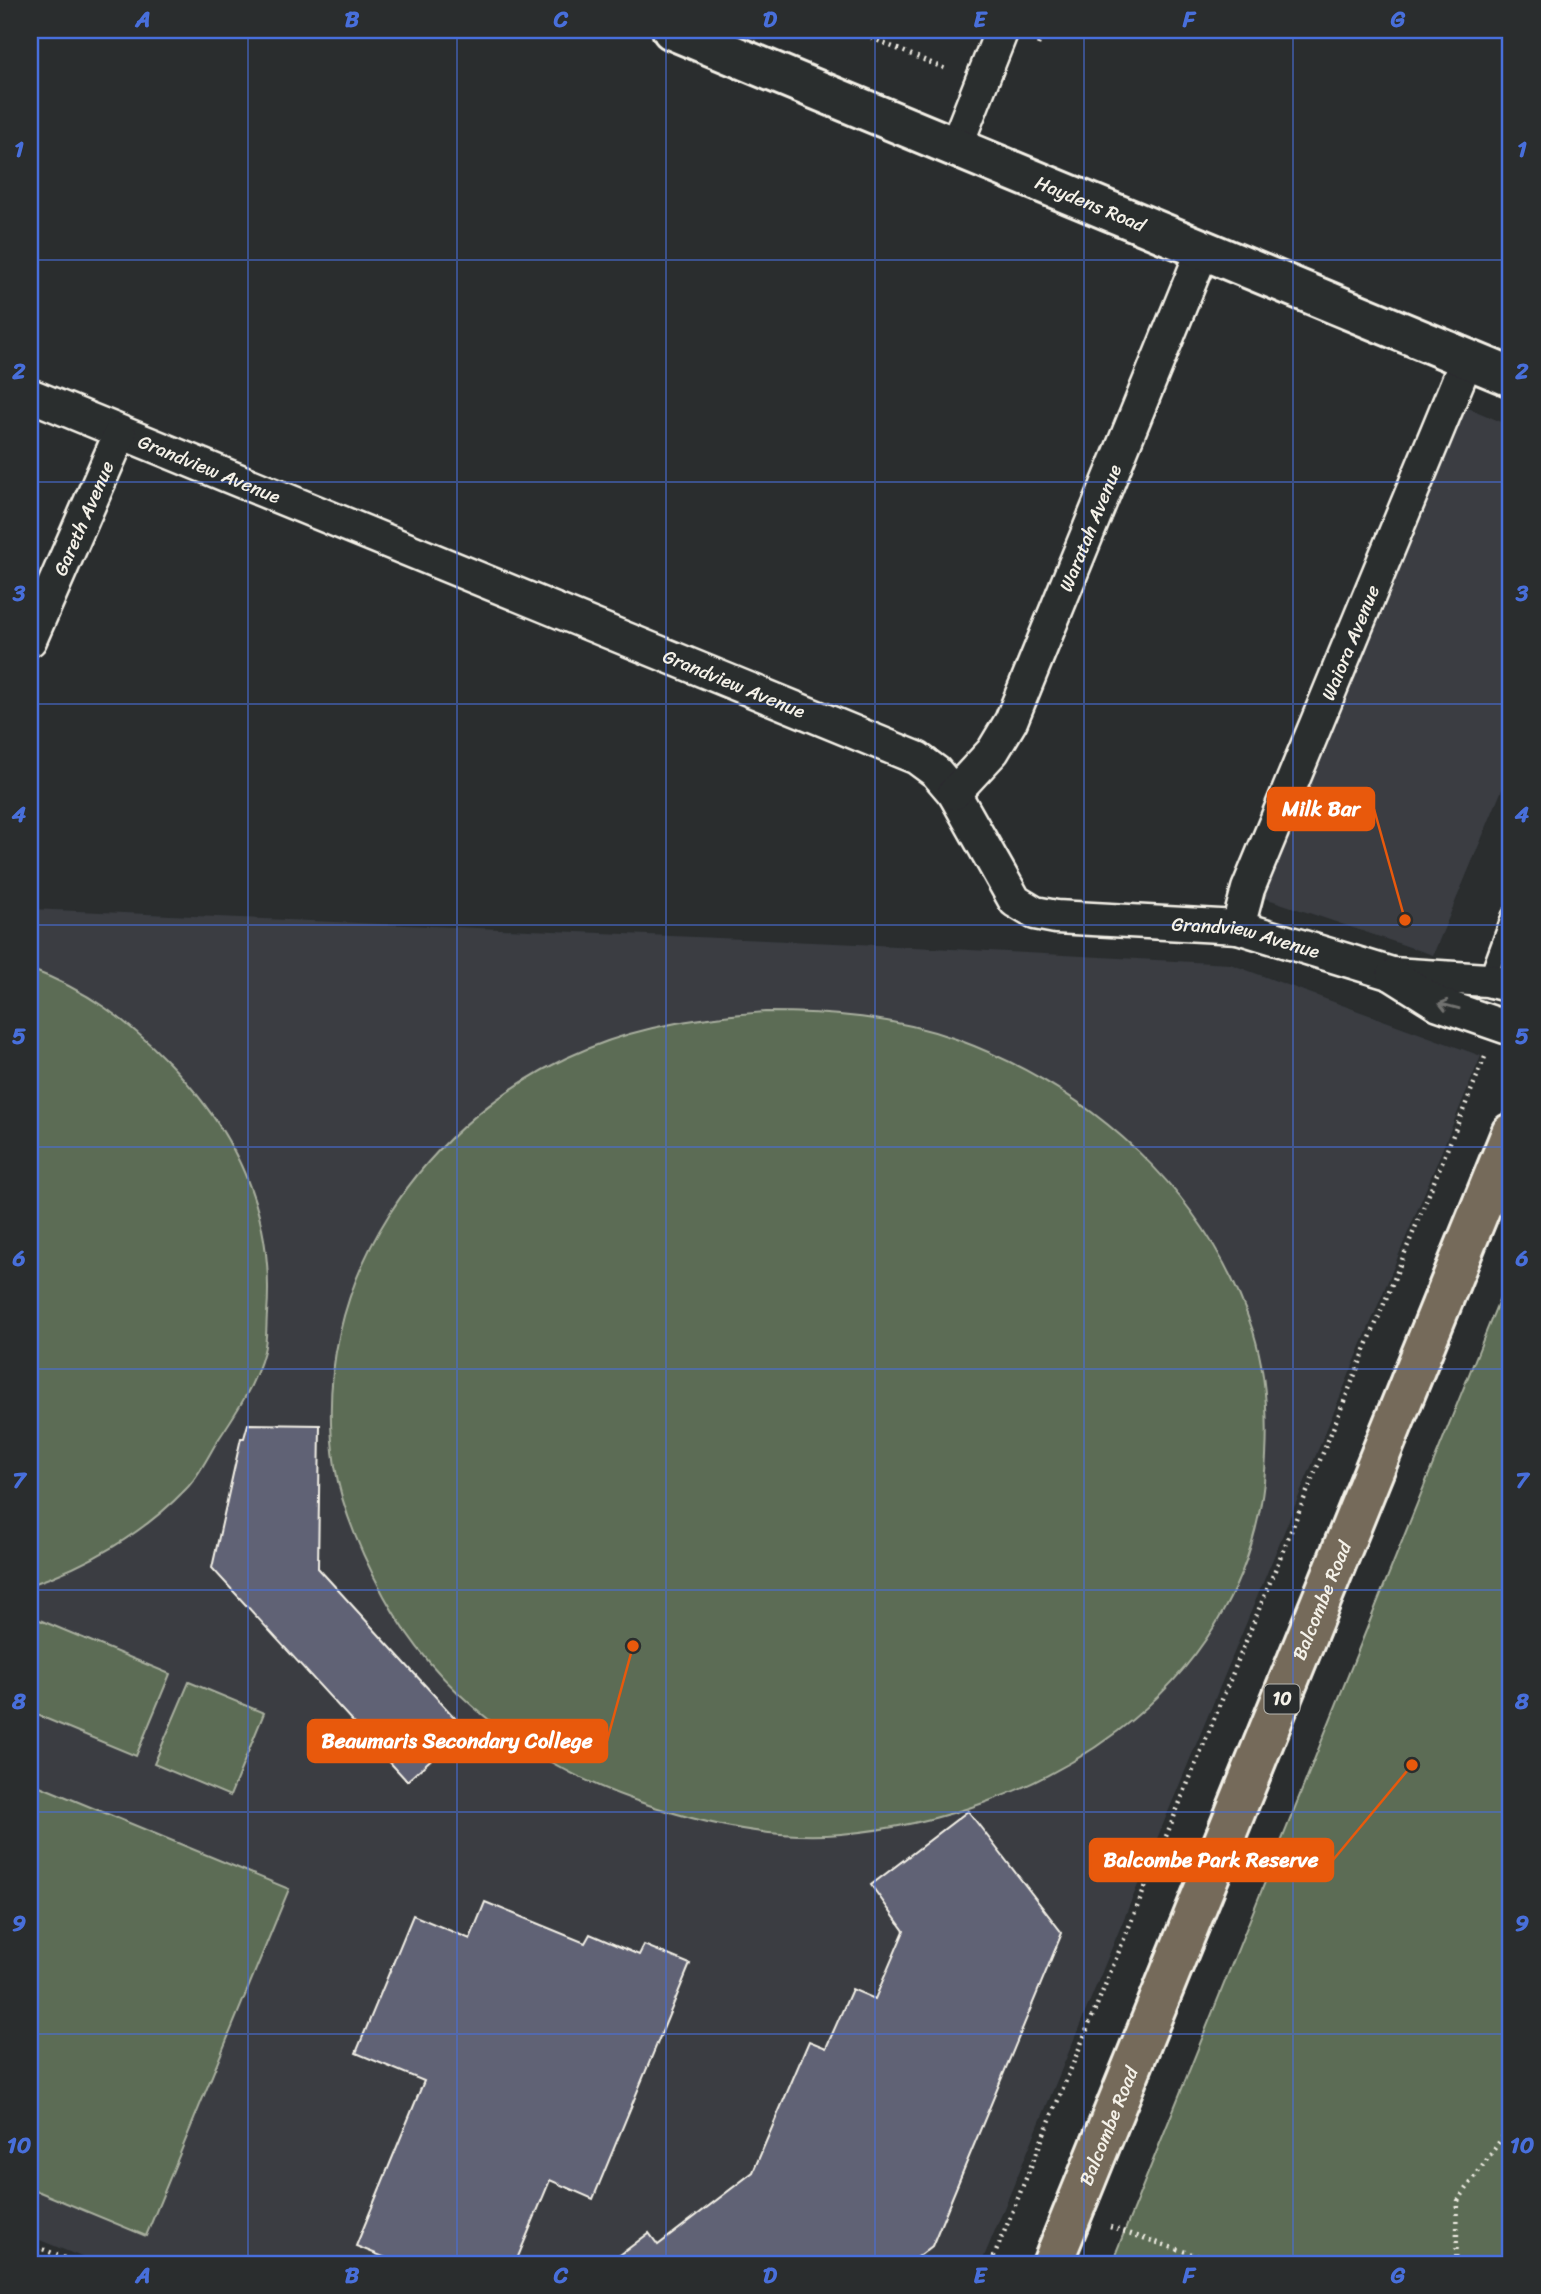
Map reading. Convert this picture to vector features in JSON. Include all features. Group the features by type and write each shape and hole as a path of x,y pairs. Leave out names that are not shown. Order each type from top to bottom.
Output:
{"main road":[{"name":"Balcombe Road","path":"1052,2264 1511,1133"}],"street":[{"name":"Haydens Road","path":"672,30 1511,377"},
{"path":"956,146 1002,30"},
{"name":"Waratah Avenue","path":"954,793 993,751 1011,721 1203,250"},
{"name":"Waiora Avenue","path":"1238,927 1253,877 1467,359"},
{"name":"Grandview Avenue","path":"30,395 917,758 936,772 954,793 1015,901 1035,913 1056,917 1238,927 1392,974 1499,983"},
{"name":"Gareth Avenue","path":"30,640 120,434"},
{"name":"Grandview Avenue","path":"1392,974 1424,997 1507,1027"}],"lane":[{"path":"1499,983 1511,915"}],"path":[{"path":"991,2264 1487,1052 1507,1027"},
{"path":"1456,2264 1458,2201 1511,2125"},
{"path":"1072,2215 1222,2264"},
{"path":"30,2244 80,2264"}],"shaded area":[{"path":"1440,396 1511,426 1511,768 1433,955 1241,890"},
{"path":"30,909 858,944 1230,964 1481,1056 981,2264 99,2264 30,2236"}],"green space":[{"path":"30,969 70,986 122,1020 153,1047 193,1090 232,1147 246,1178 265,1243 268,1278 265,1347 256,1375 191,1484 152,1520 114,1546 73,1568 30,1585"},
{"path":"765,1012 862,1017 956,1039 1006,1060 1053,1086 1098,1117 1138,1152 1175,1191 1206,1234 1233,1281 1253,1331 1264,1387 1267,1425 1264,1482 1247,1558 1215,1624 1172,1682 1117,1731 1055,1771 987,1802 915,1823 841,1834 789,1835 738,1828 687,1817 637,1801 561,1768 491,1722 431,1664 384,1596 354,1533 335,1466 331,1399 340,1334 359,1272 389,1214 428,1162 475,1116 529,1078 589,1048 632,1033 675,1023"},
{"path":"1511,1270 1511,2264 1111,2264 1113,2260"},
{"path":"30,1616 170,1674 136,1756 30,1712"},
{"path":"189,1682 264,1713 230,1796 154,1764"},
{"path":"30,1782 289,1889 146,2236 30,2188"}],"building":[{"path":"248,1424 320,1425 318,1568 465,1729 407,1781 212,1568 241,1438 244,1438"},
{"path":"968,1811 1062,1933 932,2246 909,2264 608,2264 649,2233 658,2245 753,2172 809,2041 826,2048 852,1989 875,1999 904,1931 871,1885"},
{"path":"485,1902 585,1943 590,1934 639,1955 644,1945 690,1964 593,2199 550,2180 515,2264 401,2264 356,2246 424,2081 356,2053 413,1915 470,1939"}],"place":[{"name":"Milk Bar","path":"1405,920"},
{"name":"Beaumaris Secondary College","path":"633,1646"},
{"name":"Balcombe Park Reserve","path":"1412,1765"}]}
